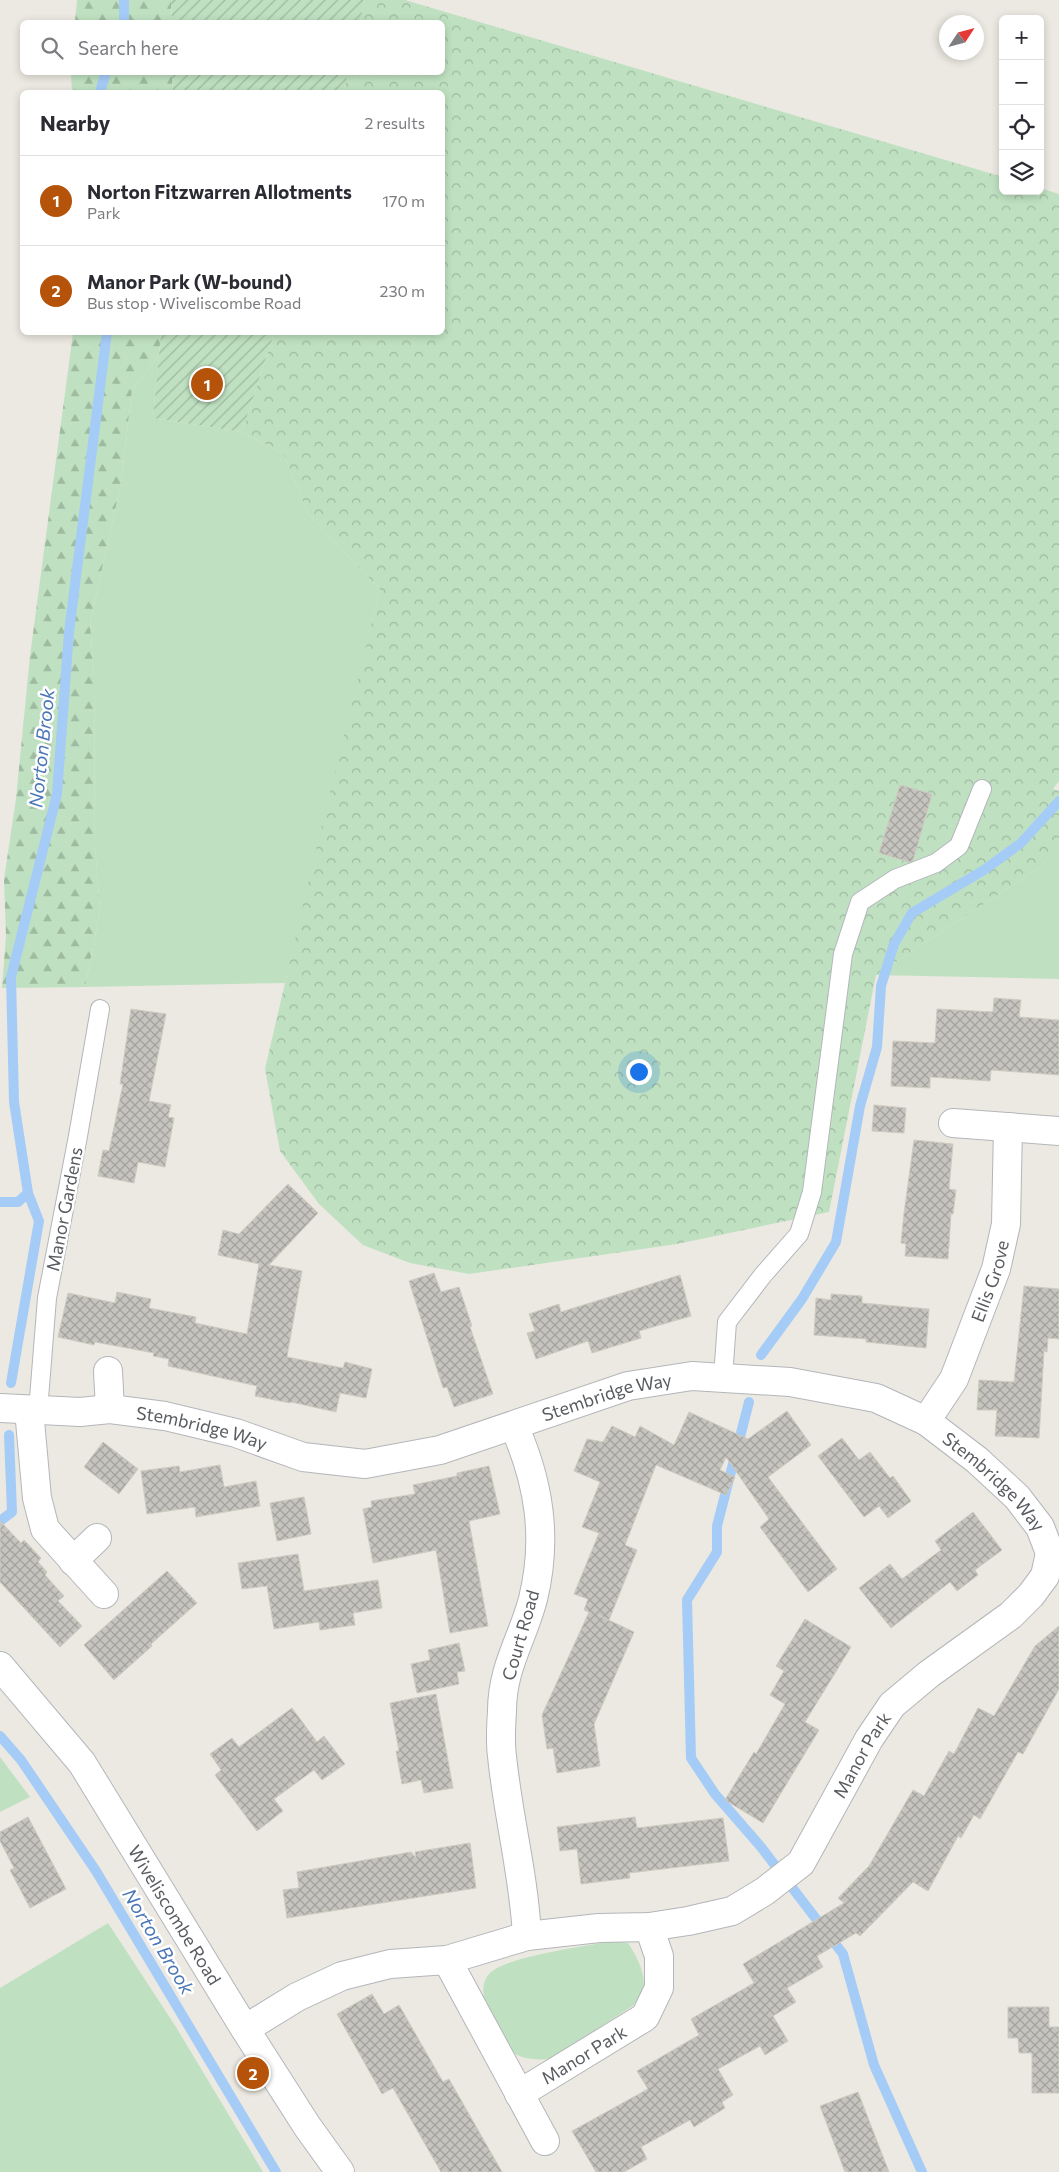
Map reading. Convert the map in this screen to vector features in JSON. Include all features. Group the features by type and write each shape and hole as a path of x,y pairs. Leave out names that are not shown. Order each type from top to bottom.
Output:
{"street":[{"path":"953,1123 1059,1131"},
{"name":"Ellis Grove","path":"926,1421 954,1379 996,1269 1006,1224 1008,1127"},
{"name":"Stembridge Way","path":"108,1371 110,1409"},
{"name":"Stembridge Way","path":"0,1408 80,1412 110,1409 165,1416 236,1433 304,1457 365,1464 440,1450 628,1386 692,1376 790,1382 876,1398 926,1421 977,1460 1017,1497 1040,1527 1054,1552"},
{"path":"33,1411 37,1498 45,1529 104,1594"},
{"name":"Court Road","path":"514,1426 521,1442 538,1497 541,1526 540,1552 533,1599 508,1666 502,1708 502,1755 520,1868 527,1936"},
{"path":"73,1560 97,1538"},
{"name":"Manor Park","path":"245,2029 297,1997 342,1976 390,1964 447,1960 527,1936 599,1928 649,1927 688,1921 732,1911 766,1891 801,1863 869,1739 892,1705 929,1674 1011,1615 1031,1595 1045,1576 1054,1552"},
{"name":"Wiveliscombe Road","path":"0,1666 82,1763 245,2029 340,2172"},
{"name":"Manor Park","path":"519,2094 645,2017 659,1988 659,1956 649,1927"},
{"path":"447,1960 545,2141"}],"lane":[{"path":"724,1377 727,1322 763,1275 799,1234 812,1192 843,954 860,902 895,879 936,864 959,846 982,789"},
{"name":"Manor Gardens","path":"33,1411 47,1298 100,1009"}],"green space":[{"path":"77,0 171,0 172,20 75,20"},
{"path":"171,0 365,0 360,20 172,20"},
{"path":"365,0 405,0 999,176 999,195 1044,195 1044,189 1059,194 1059,781 1053,789 1059,791 1059,846 1040,867 876,975 829,1212 677,1244 469,1274 410,1263 363,1245 319,1204 280,1151 265,1069 317,845 380,589 308,514 284,454 242,432 273,335 445,335 445,90 344,90 347,75 445,75 445,20 360,20"},
{"path":"71,75 172,75 173,90 72,90"},
{"path":"172,75 347,75 344,90 173,90"},
{"path":"73,335 161,335 159,355 132,390 121,483 90,623 94,678 95,845 100,911 85,987 2,988 6,936 4,879 16,799 30,656"},
{"path":"161,335 273,335 242,432 153,418"},
{"path":"159,355 153,418 242,432 284,454 308,514 380,589 285,983 85,987 100,911 95,845 94,678 90,623 121,483 132,390"},
{"path":"1059,846 1059,979 876,975 1040,867"},
{"path":"0,1757 30,1797 0,1812"},
{"path":"108,1923 176,2027 263,2172 0,2172 0,1988"},
{"path":"613,1941 628,1943 642,1972 643,1990 634,2005 551,2059 525,2058 509,2050 492,2021 485,2004 484,1986 491,1972 501,1966 531,1956"}],"building":[{"path":"900,785 932,794 913,861 909,862 879,853"},
{"path":"994,998 1021,1000 1019,1017 1059,1020 1059,1075 991,1070 990,1081 930,1077 930,1088 891,1086 893,1041 935,1043 937,1009 993,1012"},
{"path":"131,1009 166,1014 149,1101 171,1105 168,1117 174,1118 165,1167 138,1162 134,1183 98,1176 103,1150 109,1151 123,1084 120,1084"},
{"path":"874,1105 906,1108 904,1133 872,1131"},
{"path":"914,1140 953,1144 949,1189 956,1190 953,1214 951,1214 948,1259 905,1256 906,1244 901,1243"},
{"path":"288,1184 318,1213 269,1265 302,1271 287,1357 343,1368 345,1362 372,1369 366,1398 340,1393 336,1412 290,1403 255,1396 257,1386 168,1366 169,1359 153,1356 154,1353 95,1342 94,1345 58,1337 68,1293 115,1303 117,1292 151,1299 149,1308 196,1317 195,1323 247,1334 259,1264 218,1255 223,1230 239,1234"},
{"path":"434,1273 441,1292 459,1287 472,1326 470,1327 493,1394 454,1407 447,1387 443,1388 409,1281"},
{"path":"680,1275 691,1316 639,1331 641,1338 592,1353 588,1341 536,1359 527,1333 535,1331 529,1314 559,1304 561,1312"},
{"path":"1024,1286 1059,1289 1059,1339 1048,1338 1047,1352 1044,1351 1039,1438 995,1436 997,1410 977,1410 979,1380 1014,1382"},
{"path":"831,1294 862,1296 862,1303 929,1309 926,1348 866,1342 866,1339 814,1335 816,1298 831,1300"},
{"path":"787,1411 811,1445 768,1477 837,1569 808,1592 760,1527 769,1519 726,1457 720,1470 735,1477 726,1495 656,1465 625,1545 637,1550 609,1620 598,1615 634,1632 594,1724 600,1766 557,1773 553,1748 547,1749 542,1715 589,1612 584,1610 588,1599 574,1594 599,1533 582,1527 600,1482 574,1471 587,1439 603,1442 612,1426 635,1437 640,1426 674,1445 689,1412 748,1439"},
{"path":"842,1438 859,1460 870,1452 890,1478 893,1476 911,1501 888,1518 879,1506 864,1517 818,1456"},
{"path":"103,1442 138,1469 119,1494 84,1467"},
{"path":"220,1465 224,1487 256,1481 260,1506 196,1517 195,1507 147,1514 141,1471 179,1466 180,1472"},
{"path":"489,1466 500,1514 469,1521 488,1626 450,1633 436,1550 373,1563 363,1509 372,1507 371,1501 415,1494 413,1485 457,1476 457,1473"},
{"path":"304,1497 311,1534 277,1541 270,1503"},
{"path":"973,1512 1002,1550 975,1570 978,1575 957,1591 950,1582 891,1628 859,1588 890,1564 902,1579 941,1550 935,1541"},
{"path":"0,1521 21,1543 24,1540 41,1558 38,1562 47,1572 45,1575 64,1596 58,1601 82,1626 60,1647 0,1582"},
{"path":"298,1554 304,1591 378,1580 382,1608 353,1613 355,1625 320,1630 319,1622 274,1629 267,1586 242,1589 238,1563"},
{"path":"167,1571 197,1603 114,1680 84,1645"},
{"path":"805,1619 851,1647 805,1722 819,1730 763,1823 725,1800 754,1752 756,1754 785,1704 770,1695 784,1671 776,1666"},
{"path":"1059,1626 1059,1689 1023,1754 1018,1752 980,1819 974,1815 961,1838 958,1836 928,1891 913,1882 860,1936 856,1933 817,1956 823,1967 787,1988 796,2002 773,2016 788,2041 765,2055 760,2046 718,2069 733,2095 722,2102 725,2108 694,2127 690,2120 641,2147 647,2159 624,2172 596,2172 572,2131 648,2089 637,2071 699,2035 691,2019 754,1983 743,1964 844,1903 838,1898 869,1866 913,1790 924,1796 949,1751 954,1754 978,1708 994,1716 1035,1646"},
{"path":"459,1643 465,1671 457,1672 459,1684 417,1693 411,1664 430,1660 428,1650"},
{"path":"436,1694 453,1788 424,1793 421,1780 402,1784 396,1751 399,1751 390,1703"},
{"path":"292,1708 317,1742 324,1736 345,1764 322,1780 314,1770 274,1799 283,1811 257,1831 215,1775 221,1770 210,1754 232,1738 239,1747"},
{"path":"28,1817 66,1889 30,1908 10,1870 14,1868 0,1841 0,1832"},
{"path":"635,1817 637,1828 723,1818 729,1861 629,1873 630,1878 581,1884 577,1849 560,1851 557,1827"},
{"path":"470,1843 476,1888 287,1918 283,1890 299,1888 297,1872 411,1852 416,1858 415,1852"},
{"path":"372,1994 384,2014 399,2005 443,2082 449,2079 502,2172 441,2172 393,2088 382,2094 337,2014"},
{"path":"1008,2007 1049,2007 1049,2027 1059,2027 1059,2093 1032,2093 1032,2053 1019,2053 1018,2038 1008,2038"},
{"path":"858,2092 889,2172 845,2172 820,2106"}],"waterway":[{"name":"Norton Brook","path":"124,0 124,20"},
{"name":"Norton Brook","path":"101,90 105,75"},
{"name":"Norton Brook","path":"0,1202 18,1202 28,1193 14,1102 11,977 57,794 69,632 107,335"},
{"path":"761,1355 802,1299 836,1242 860,1106 877,1047 881,986 894,944 912,913 984,870 1021,843 1059,801"},
{"name":"Norton Brook","path":"11,1383 39,1221 28,1193"},
{"path":"749,1402 717,1526 717,1552 687,1600 691,1758 715,1794 761,1847 843,1954 874,2065 922,2172"},
{"name":"Norton Brook","path":"0,1521 12,1512 9,1435"},
{"name":"Norton Brook","path":"0,1736 21,1760 96,1871 276,2172"}],"place":[{"name":"Norton Fitzwarren Allotments","path":"207,384"},
{"name":"Manor Park (W-bound)","path":"253,2073"}]}
